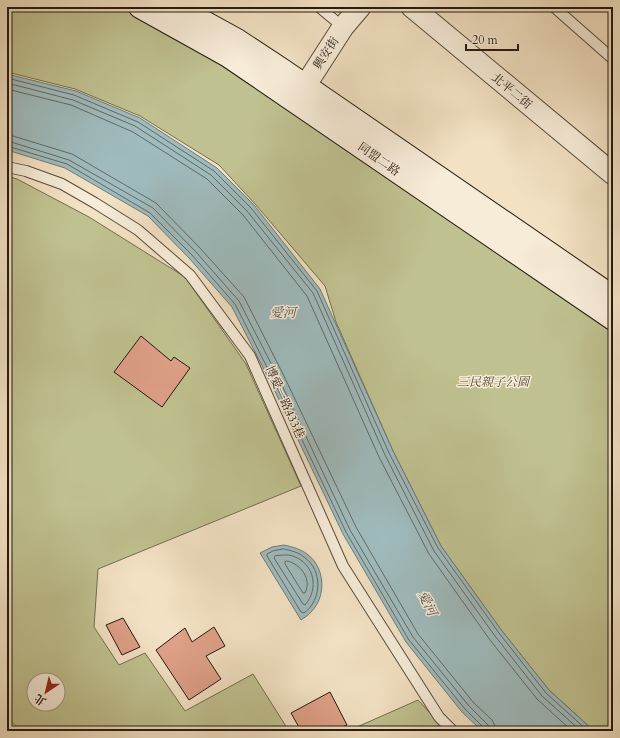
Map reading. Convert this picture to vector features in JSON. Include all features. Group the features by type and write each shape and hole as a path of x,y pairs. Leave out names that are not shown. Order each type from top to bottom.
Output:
{"street":[{"name":"同盟二路","path":"140,7 228,56 300,93 613,297"},
{"name":"同盟二路","path":"177,7 237,40 300,93 613,319"},
{"name":"興安街","path":"300,93 343,27 360,7"},
{"name":"北平二街","path":"412,7 613,174"}],"lane":[{"path":"319,7 343,27"},
{"path":"554,7 613,58"},
{"name":"博愛一路433巷","path":"7,167 26,171 62,184 95,203 138,230 190,275 250,356 343,566 439,717 453,731"}],"green space":[{"name":"三民親子公園","path":"7,7 137,7 613,319 613,731 594,731 549,690 502,631 441,546 393,451 336,322 325,286 256,205 219,165 140,116 75,89 7,72"},
{"path":"7,176 17,179 89,217 185,277 246,364 301,486 98,569 94,627 119,665 145,653 185,711 253,674 289,731 23,731 7,719"},
{"path":"418,700 447,731 348,731"}],"water":[{"name":"愛河","path":"7,74 76,91 140,118 217,168 254,205 320,289 393,451 441,546 502,631 549,690 594,731 482,731 462,712 406,642 343,534 271,383 232,307 189,258 148,216 65,168 7,150"},
{"path":"284,545 296,548 307,554 317,566 322,582 320,598 310,613 301,620 260,553 272,547"}],"building":[{"path":"141,336 171,361 174,357 190,368 162,407 114,372"},
{"path":"123,618 140,647 122,655 106,625"},
{"path":"214,627 225,646 206,656 221,679 189,700 156,650 185,628 192,642"},
{"path":"330,692 347,725 333,731 301,731 291,713"}]}
